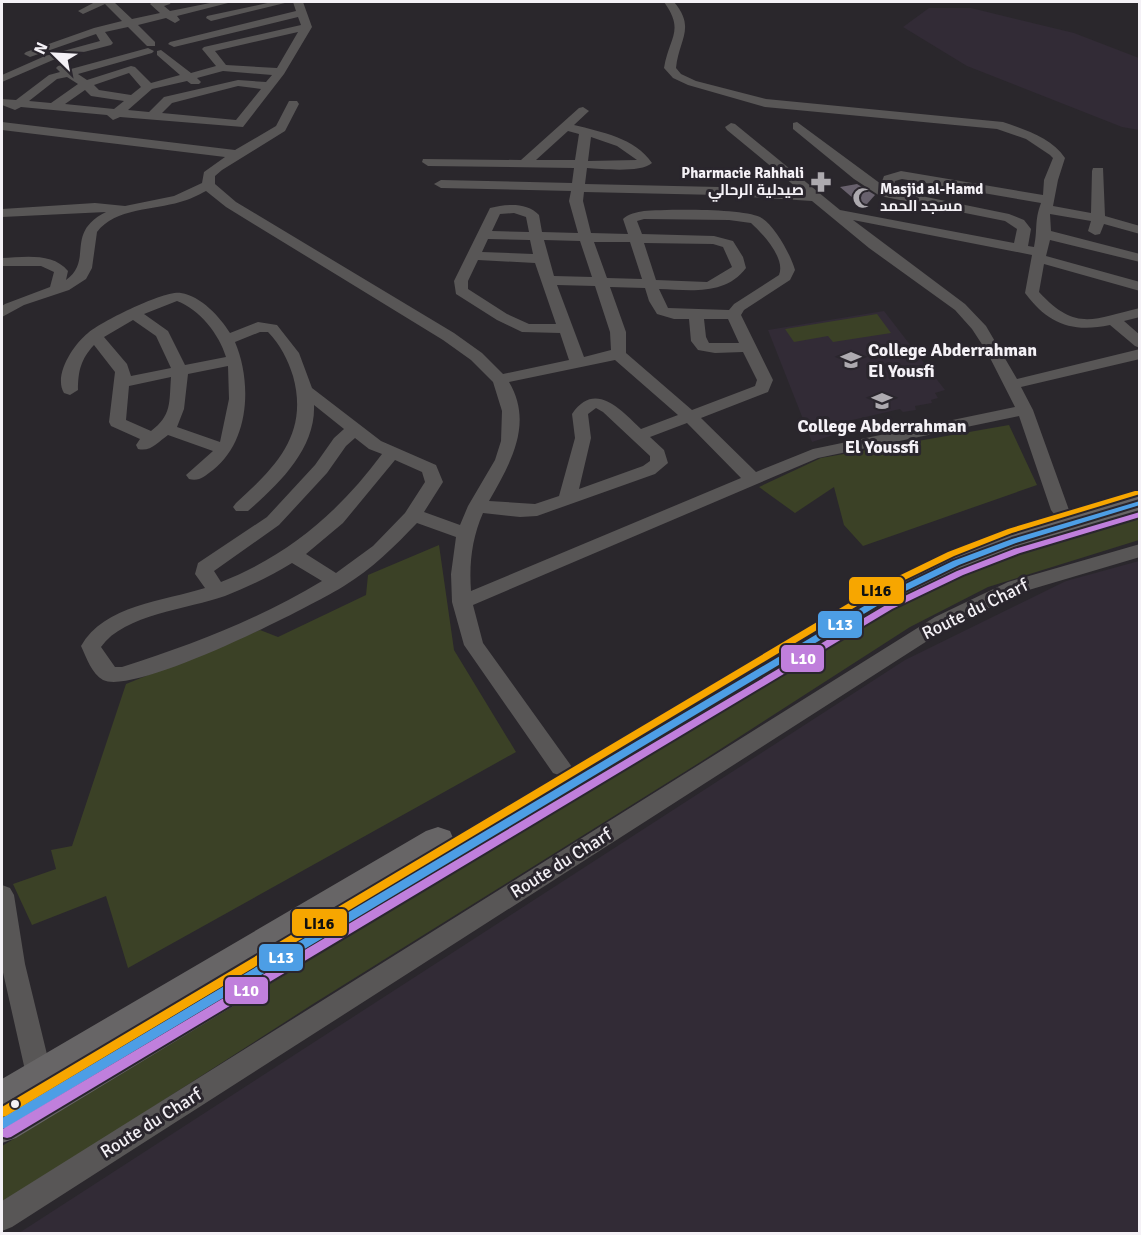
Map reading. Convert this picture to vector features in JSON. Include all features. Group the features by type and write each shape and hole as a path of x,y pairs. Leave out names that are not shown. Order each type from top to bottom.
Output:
{"highway":[{"path":"2,1100 561,767 874,586 945,552 1060,510 1140,489"},
{"path":"2,1124 616,755 884,598 956,563 1014,541 1140,503"}],"street":[{"path":"83,11 102,2"},
{"path":"109,2 132,23 150,48 161,53 206,92"},
{"path":"158,2 181,25 196,22 239,6 284,2"},
{"path":"134,99 95,93 49,58 30,54 98,30 227,2"},
{"path":"669,2 678,13 682,27 670,68 672,73 683,79 735,96 780,105 964,121 1012,129 1041,142 1059,158 1051,180 1048,205 1042,225 1044,234 1032,293 1054,314 1068,323 1081,326 1140,312"},
{"path":"239,6 250,25 248,40"},
{"path":"2,117 53,77 164,42 174,44 250,25 300,7 307,27"},
{"path":"223,68 208,49 307,27"},
{"path":"2,102 239,124 280,72 307,27"},
{"path":"2,79 49,58 106,43 98,30"},
{"path":"255,61 272,35"},
{"path":"161,53 173,49 174,44"},
{"path":"89,136 148,87 255,61 280,72"},
{"path":"55,106 86,84 131,69 148,87"},
{"path":"152,116 168,100 238,83 269,86"},
{"path":"208,185 209,175 234,154 281,128 293,104"},
{"path":"525,163 583,111"},
{"path":"2,126 234,154"},
{"path":"797,126 859,176 885,193 1009,218 1019,223 1024,229 1020,248"},
{"path":"428,162 638,165 646,162 639,155 608,137 565,127"},
{"path":"731,127 874,245 960,308 978,326 995,352 1025,410 1060,510"},
{"path":"586,131 579,188 575,196 585,235 618,332 620,348 617,354"},
{"path":"1092,246 1098,218 1098,171"},
{"path":"885,193 889,179 901,175 1048,205 1140,230"},
{"path":"441,184 719,191 816,197"},
{"path":"2,313 23,299 71,283 83,273 89,254 88,239 94,226 125,210 178,199 208,185"},
{"path":"208,185 239,208 467,350 500,379 511,411 511,437 502,463 477,506 465,533 460,572 462,602 474,645 561,767"},
{"path":"2,213 95,207 125,210"},
{"path":"565,328 527,329 502,317 461,291 461,281 493,214 503,209 530,213 541,259 578,363"},
{"path":"833,212 1020,248 1140,287"},
{"path":"636,216 740,216 760,223 784,256 788,270 785,277 739,307 733,315 665,313 659,308 628,221 636,216"},
{"path":"1044,234 1140,258"},
{"path":"484,235 585,235 719,241 728,244 739,268 732,275 709,286 549,280"},
{"path":"474,256 541,259"},
{"path":"2,262 36,261 55,265 61,270 57,289"},
{"path":"70,390 69,369 94,335 134,314 175,296 182,296 210,317 227,340 235,360 238,380 238,401 224,449 195,475"},
{"path":"134,314 163,334 180,371 174,417 155,438"},
{"path":"697,315 699,342 704,346 712,348 748,346"},
{"path":"638,436 762,389 765,380 733,315"},
{"path":"1112,320 1140,343"},
{"path":"227,340 258,327 272,328 289,350 307,392 307,414 288,460 267,485 242,507"},
{"path":"94,335 123,372 117,422 155,438 224,449"},
{"path":"500,379 617,354"},
{"path":"617,354 688,416 752,478"},
{"path":"1011,385 1140,354"},
{"path":"123,382 235,360"},
{"path":"307,392 375,444 430,469 434,482 413,515 361,566 309,599 253,626 130,673 112,676 100,664 91,646 106,627 131,616 218,591 292,554 323,533 343,514 359,497 392,453"},
{"path":"477,506 528,510 567,500 656,466 660,459 658,454 603,405 597,403 586,406 580,414 583,438 581,454 567,500"},
{"path":"462,602 813,454 1025,410"},
{"path":"218,591 204,574 205,568 273,521 321,469 340,442 355,429"},
{"path":"413,515 465,533"},
{"name":"Route du Charf","path":"2,1216 942,622 1026,583 1140,550"},
{"path":"292,554 337,582"},
{"path":"2,896 16,975 40,1079"}],"shaded area":[{"path":"929,8 971,8 1074,33 1139,58 1139,130 1122,127 967,66 903,27"},
{"name":"College Abderrahman El Yousfi","path":"884,311 945,390 935,393 938,398 931,400 932,403 915,406 916,410 903,412 900,409 831,425 836,434 812,442 768,330"},
{"path":"1139,561 1139,1233 19,1233 905,660 1066,581"}],"green space":[{"path":"877,314 891,333 833,342 828,336 794,342 785,329"},
{"path":"1009,425 1037,485 863,546 844,525 834,487 795,513 759,487 821,458"},
{"path":"1139,516 1139,540 988,587 910,627 702,761 313,1004 2,1204 2,1146 869,620 993,562"},
{"path":"439,545 454,650 516,752 128,968 106,896 32,925 13,884 56,869 51,850 72,846 126,684 260,630 278,637 366,595 368,575"}],"building":[{"name":"Masjid al-Hamd مسجد الحمد","path":"857,184 875,195 867,204 861,205 840,187"}],"transit line":[{"name":"LI16","path":"2,1112 879,589 951,554 1010,531 1137,493"},
{"name":"L13","path":"2,1124 884,598 956,563 1014,541 1140,503"},
{"name":"L10","path":"7,1133 889,607 960,573 1017,551 1140,514"}],"place":[{"name":"Pharmacie Rahhali صيدلية الرحالي","path":"821,182"},
{"name":"Masjid al-Hamd مسجد الحمد","path":"863,198"},
{"name":"College Abderrahman El Yousfi","path":"851,360"},
{"name":"College Abderrahman El Youssfi","path":"882,401"}]}
